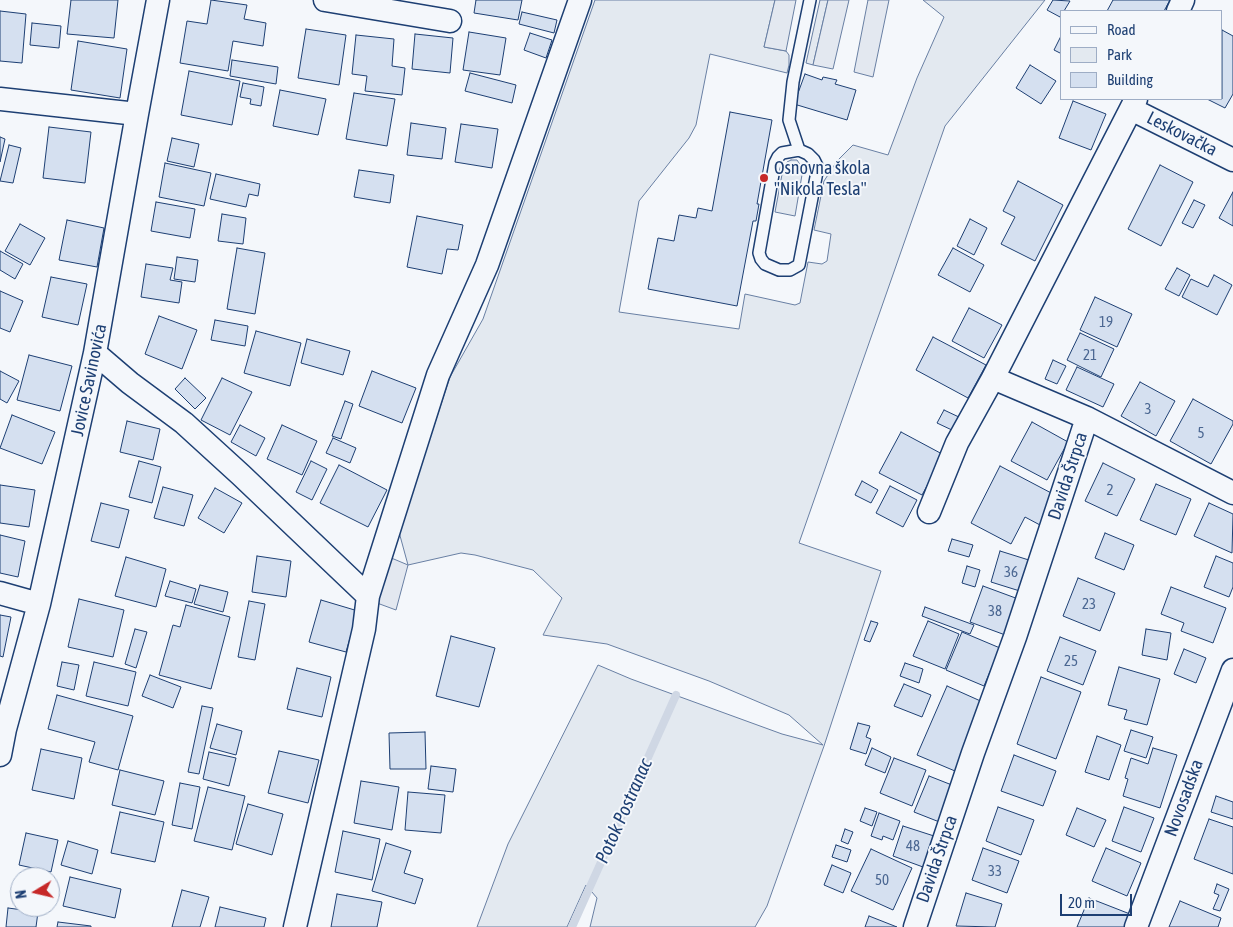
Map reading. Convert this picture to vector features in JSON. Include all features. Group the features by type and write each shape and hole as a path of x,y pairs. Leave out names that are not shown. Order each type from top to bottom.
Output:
{"street":[{"name":"Jovice Savinovića","path":"0,755 2,729 39,604 95,353 158,0"},
{"path":"325,0 450,21"},
{"path":"296,927 364,629 368,596 438,375 487,264 580,0"},
{"path":"0,99 137,114"},
{"path":"929,512 957,443 993,378 1133,104"},
{"name":"Leskovačka","path":"1133,104 1233,160"},
{"path":"95,353 130,383 184,423 368,596"},
{"name":"Davida Štrpca","path":"915,927 973,753 1018,628 1086,418 993,378"},
{"path":"1086,418 1233,493"},
{"path":"0,593 39,604"},
{"name":"Novosadska","path":"1136,927 1233,670"}],"lane":[{"path":"782,152 799,150 808,154 817,166 799,265 784,271 765,264 761,260 759,253 775,163 788,138 794,82 810,0"},
{"path":"789,120 799,150"}],"green space":[{"path":"595,0 775,0 764,47 786,51 789,55 787,73 710,54 696,125 689,138 639,201 619,312 739,329 745,294 795,305 800,303 808,262 822,264 827,261 831,234 814,230 824,181 837,161 853,145 888,155 917,78 944,17 923,0 1045,0 945,126 799,543 881,571 824,746 767,906 755,927 590,927 597,898 586,885 567,927 477,927 508,844 598,665 631,679 782,734 823,745 789,715 709,681 607,644 543,635 562,598 533,570 461,553 408,565 399,532 450,377 483,319"},
{"path":"820,0 828,0 813,65 806,63"},
{"path":"797,160 803,169 795,216 775,212 783,169 787,162"}],"shaded area":[{"path":"775,0 796,0 786,51 764,47"},
{"path":"828,0 849,0 833,69 813,65"},
{"path":"868,0 889,0 873,77 854,72"},
{"path":"389,557 408,565 396,610 377,603"}],"building":[{"path":"71,0 118,0 114,38 67,34"},
{"path":"211,0 247,5 244,19 266,23 263,46 233,41 228,71 180,63 187,21 207,24"},
{"path":"476,0 522,0 518,20 474,13"},
{"path":"1053,0 1070,1 1065,10 1060,10 1060,17 1047,10"},
{"path":"1113,0 1170,0 1165,10 1108,10"},
{"path":"0,11 26,14 22,63 0,61"},
{"path":"522,12 557,20 554,33 519,24"},
{"path":"32,23 61,26 59,48 30,45"},
{"path":"306,29 346,35 339,85 298,78"},
{"path":"1223,31 1233,36 1233,94 1225,108 1209,100 1223,100"},
{"path":"469,32 506,38 500,75 463,70"},
{"path":"530,33 552,40 546,58 524,50"},
{"path":"415,34 453,38 450,73 412,69"},
{"path":"356,35 394,39 392,66 405,68 402,95 365,91 367,76 352,74"},
{"path":"1060,38 1060,53 1054,50"},
{"path":"78,41 127,49 120,98 71,90"},
{"path":"232,60 278,67 276,84 230,76"},
{"path":"1030,65 1056,81 1041,104 1016,88"},
{"path":"189,71 240,81 232,125 181,115"},
{"path":"470,73 516,85 512,103 465,91"},
{"path":"805,74 822,80 823,77 837,80 835,84 856,90 847,120 794,104"},
{"path":"243,83 264,87 261,106 250,104 251,99 240,97"},
{"path":"280,90 326,99 318,135 273,126"},
{"path":"354,93 395,99 387,146 346,139"},
{"path":"1073,101 1106,114 1091,150 1059,138"},
{"path":"730,112 772,120 757,204 759,204 756,221 753,221 737,306 648,289 658,238 674,241 679,215 696,218 698,208 712,211"},
{"path":"411,123 446,128 442,159 407,155"},
{"path":"461,124 498,129 492,168 455,162"},
{"path":"49,127 91,132 85,183 43,178"},
{"path":"0,137 5,139 0,162"},
{"path":"172,138 199,144 194,167 167,161"},
{"path":"9,145 21,148 13,183 0,181"},
{"path":"165,163 211,173 204,206 159,197"},
{"path":"1160,165 1193,182 1161,246 1128,229"},
{"path":"359,170 394,175 390,203 354,197"},
{"path":"216,174 260,184 258,196 249,194 246,207 210,199"},
{"path":"1018,181 1063,205 1035,261 1001,244 1015,217 1003,211"},
{"path":"1233,192 1233,226 1219,218"},
{"path":"1194,200 1205,205 1193,228 1182,223"},
{"path":"156,202 195,209 190,238 151,231"},
{"path":"222,214 246,218 243,244 218,241"},
{"path":"417,216 463,225 458,250 447,249 442,274 407,267"},
{"path":"970,219 987,228 974,255 957,246"},
{"path":"67,220 104,228 97,267 59,260"},
{"path":"20,224 45,238 30,265 5,251"},
{"path":"237,248 265,253 255,314 227,309"},
{"path":"953,248 984,265 970,292 938,275"},
{"path":"0,251 23,264 15,279 0,270"},
{"path":"177,257 198,260 195,282 174,279"},
{"path":"146,264 173,268 170,280 182,282 179,303 141,297"},
{"path":"1177,268 1190,275 1179,296 1165,289"},
{"path":"1214,275 1232,285 1217,315 1182,297 1191,279 1208,287"},
{"path":"51,277 87,284 78,325 42,317"},
{"path":"0,291 23,301 10,332 0,328"},
{"path":"1095,297 1132,314 1117,347 1080,330"},
{"path":"969,308 1002,325 984,358 952,341"},
{"path":"159,316 197,330 182,369 145,354"},
{"path":"215,320 248,326 245,346 211,340"},
{"path":"256,331 301,343 290,386 244,373"},
{"path":"1080,333 1114,349 1101,377 1067,360"},
{"path":"933,337 986,365 968,398 916,370"},
{"path":"307,339 350,351 343,375 301,363"},
{"path":"29,355 72,366 60,411 17,400"},
{"path":"1053,360 1066,366 1057,384 1045,379"},
{"path":"1077,367 1114,384 1103,407 1066,390"},
{"path":"0,371 19,381 7,403 0,399"},
{"path":"372,371 416,388 402,423 359,406"},
{"path":"185,378 206,398 195,409 175,389"},
{"path":"222,378 252,392 230,435 201,420"},
{"path":"1140,382 1175,401 1156,436 1121,416"},
{"path":"1193,399 1233,421 1211,464 1170,441"},
{"path":"345,401 353,404 341,439 332,436"},
{"path":"944,410 961,418 954,431 937,423"},
{"path":"12,415 55,432 42,464 0,448"},
{"path":"127,421 160,429 153,460 120,452"},
{"path":"1032,422 1068,442 1047,480 1011,461"},
{"path":"240,425 265,438 256,456 231,442"},
{"path":"282,425 317,441 302,475 267,459"},
{"path":"901,432 944,455 922,495 879,473"},
{"path":"333,438 356,448 350,463 326,453"},
{"path":"139,461 161,467 152,503 129,497"},
{"path":"311,461 327,469 312,500 296,492"},
{"path":"1103,463 1135,479 1117,516 1085,501"},
{"path":"339,465 387,490 368,527 320,503"},
{"path":"1000,466 1055,495 1040,525 1025,517 1011,544 971,523"},
{"path":"862,481 878,490 871,503 855,495"},
{"path":"1156,484 1191,499 1176,535 1140,520"},
{"path":"0,485 35,490 29,527 0,523"},
{"path":"890,486 917,500 903,527 876,513"},
{"path":"163,487 193,495 184,526 154,518"},
{"path":"215,488 242,503 224,533 198,518"},
{"path":"101,503 129,510 119,548 91,541"},
{"path":"1209,503 1233,514 1232,553 1194,536"},
{"path":"1105,533 1134,545 1124,570 1095,558"},
{"path":"0,535 25,541 18,577 0,573"},
{"path":"952,539 973,545 969,557 948,551"},
{"path":"1000,551 1032,561 1023,592 991,582"},
{"path":"257,556 291,561 286,597 252,592"},
{"path":"1216,556 1233,563 1233,587 1229,597 1204,587"},
{"path":"126,557 166,569 156,607 115,596"},
{"path":"967,566 980,570 975,587 962,583"},
{"path":"1078,578 1115,593 1100,631 1063,616"},
{"path":"170,581 196,589 192,603 165,596"},
{"path":"200,585 228,592 223,612 194,604"},
{"path":"983,586 1021,600 1008,636 970,622"},
{"path":"1171,587 1226,608 1213,643 1181,631 1184,623 1161,614"},
{"path":"79,599 124,610 113,657 68,647"},
{"path":"321,600 358,611 346,652 309,642"},
{"path":"249,601 265,604 255,660 238,657"},
{"path":"186,605 230,617 211,689 159,675 173,625 180,627"},
{"path":"925,607 974,625 970,634 922,616"},
{"path":"0,615 11,617 3,657 0,656"},
{"path":"871,621 878,623 870,642 864,640"},
{"path":"928,621 959,634 945,669 913,656"},
{"path":"135,629 147,632 136,668 125,664"},
{"path":"1146,629 1171,633 1167,660 1142,655"},
{"path":"962,632 1000,648 984,686 946,670"},
{"path":"451,636 495,648 479,707 436,696"},
{"path":"1060,637 1096,651 1083,685 1047,671"},
{"path":"1184,649 1206,658 1196,683 1174,674"},
{"path":"62,662 79,665 74,690 57,686"},
{"path":"94,662 136,672 128,706 86,696"},
{"path":"905,663 923,669 919,683 900,676"},
{"path":"1119,667 1160,679 1147,725 1124,719 1127,710 1108,705"},
{"path":"297,668 331,677 322,717 287,709"},
{"path":"150,675 181,687 173,708 142,696"},
{"path":"1041,677 1081,692 1056,759 1017,744"},
{"path":"904,684 931,695 922,717 894,706"},
{"path":"947,686 985,703 955,771 917,755"},
{"path":"57,695 133,716 118,770 89,762 95,742 48,729"},
{"path":"202,706 213,708 199,774 188,772"},
{"path":"858,723 870,726 866,737 871,739 866,754 850,749"},
{"path":"217,724 242,731 236,755 210,748"},
{"path":"1131,730 1153,737 1146,758 1124,751"},
{"path":"425,732 426,769 390,769 389,733"},
{"path":"1097,736 1121,745 1109,780 1085,772"},
{"path":"872,748 891,757 885,773 865,765"},
{"path":"1153,748 1177,755 1160,808 1123,796 1128,779 1125,778 1131,758 1148,764"},
{"path":"41,749 82,758 74,799 32,790"},
{"path":"279,751 319,760 308,803 268,793"},
{"path":"209,752 236,758 229,786 203,779"},
{"path":"1014,755 1056,771 1043,806 1001,791"},
{"path":"894,758 926,770 912,806 880,793"},
{"path":"431,766 456,769 453,792 428,789"},
{"path":"120,770 164,781 155,815 112,805"},
{"path":"929,776 957,787 942,823 914,812"},
{"path":"361,781 399,787 392,830 354,823"},
{"path":"180,783 200,787 192,829 172,825"},
{"path":"208,787 245,796 232,850 194,841"},
{"path":"408,792 445,795 441,833 405,830"},
{"path":"1216,796 1233,802 1233,819 1211,812"},
{"path":"248,804 283,814 272,855 236,844"},
{"path":"998,807 1034,820 1021,855 986,841"},
{"path":"1124,807 1154,818 1141,852 1112,841"},
{"path":"865,808 877,812 872,826 860,821"},
{"path":"1077,808 1106,820 1094,847 1066,835"},
{"path":"120,812 164,822 155,862 111,853"},
{"path":"879,813 900,821 893,840 883,836 882,840 871,836"},
{"path":"1209,819 1233,827 1233,874 1194,859"},
{"path":"903,826 934,836 923,867 893,856"},
{"path":"845,829 853,832 848,844 841,841"},
{"path":"343,831 380,839 372,880 335,872"},
{"path":"26,833 58,840 52,867 19,865"},
{"path":"68,841 98,850 92,874 61,865"},
{"path":"386,843 411,851 404,873 423,879 415,904 372,891"},
{"path":"836,845 851,850 847,862 832,857"},
{"path":"983,848 1019,861 1007,893 972,880"},
{"path":"1106,848 1141,863 1127,896 1092,881"},
{"path":"871,849 912,868 893,910 851,891"},
{"path":"832,865 851,873 843,893 824,885"},
{"path":"70,877 121,889 115,918 63,906"},
{"path":"1217,884 1229,889 1220,911 1213,909 1219,895 1214,893"},
{"path":"182,890 209,897 200,927 172,927"},
{"path":"966,893 1002,904 995,927 956,926"},
{"path":"337,894 382,902 377,927 331,927"},
{"path":"1089,898 1130,914 1125,927 1077,927"},
{"path":"1180,901 1221,918 1218,927 1169,927"},
{"path":"220,907 266,918 264,927 215,927"},
{"path":"8,908 10,908 10,917 37,917 36,927 6,927"},
{"path":"869,916 897,927 865,927"},
{"path":"58,922 91,926 91,927 57,927"}],"waterway":[{"name":"Potok Postranac","path":"572,927 676,695"}],"place":[{"name":"Osnovna škola \"Nikola Tesla\"","path":"764,178"}]}
